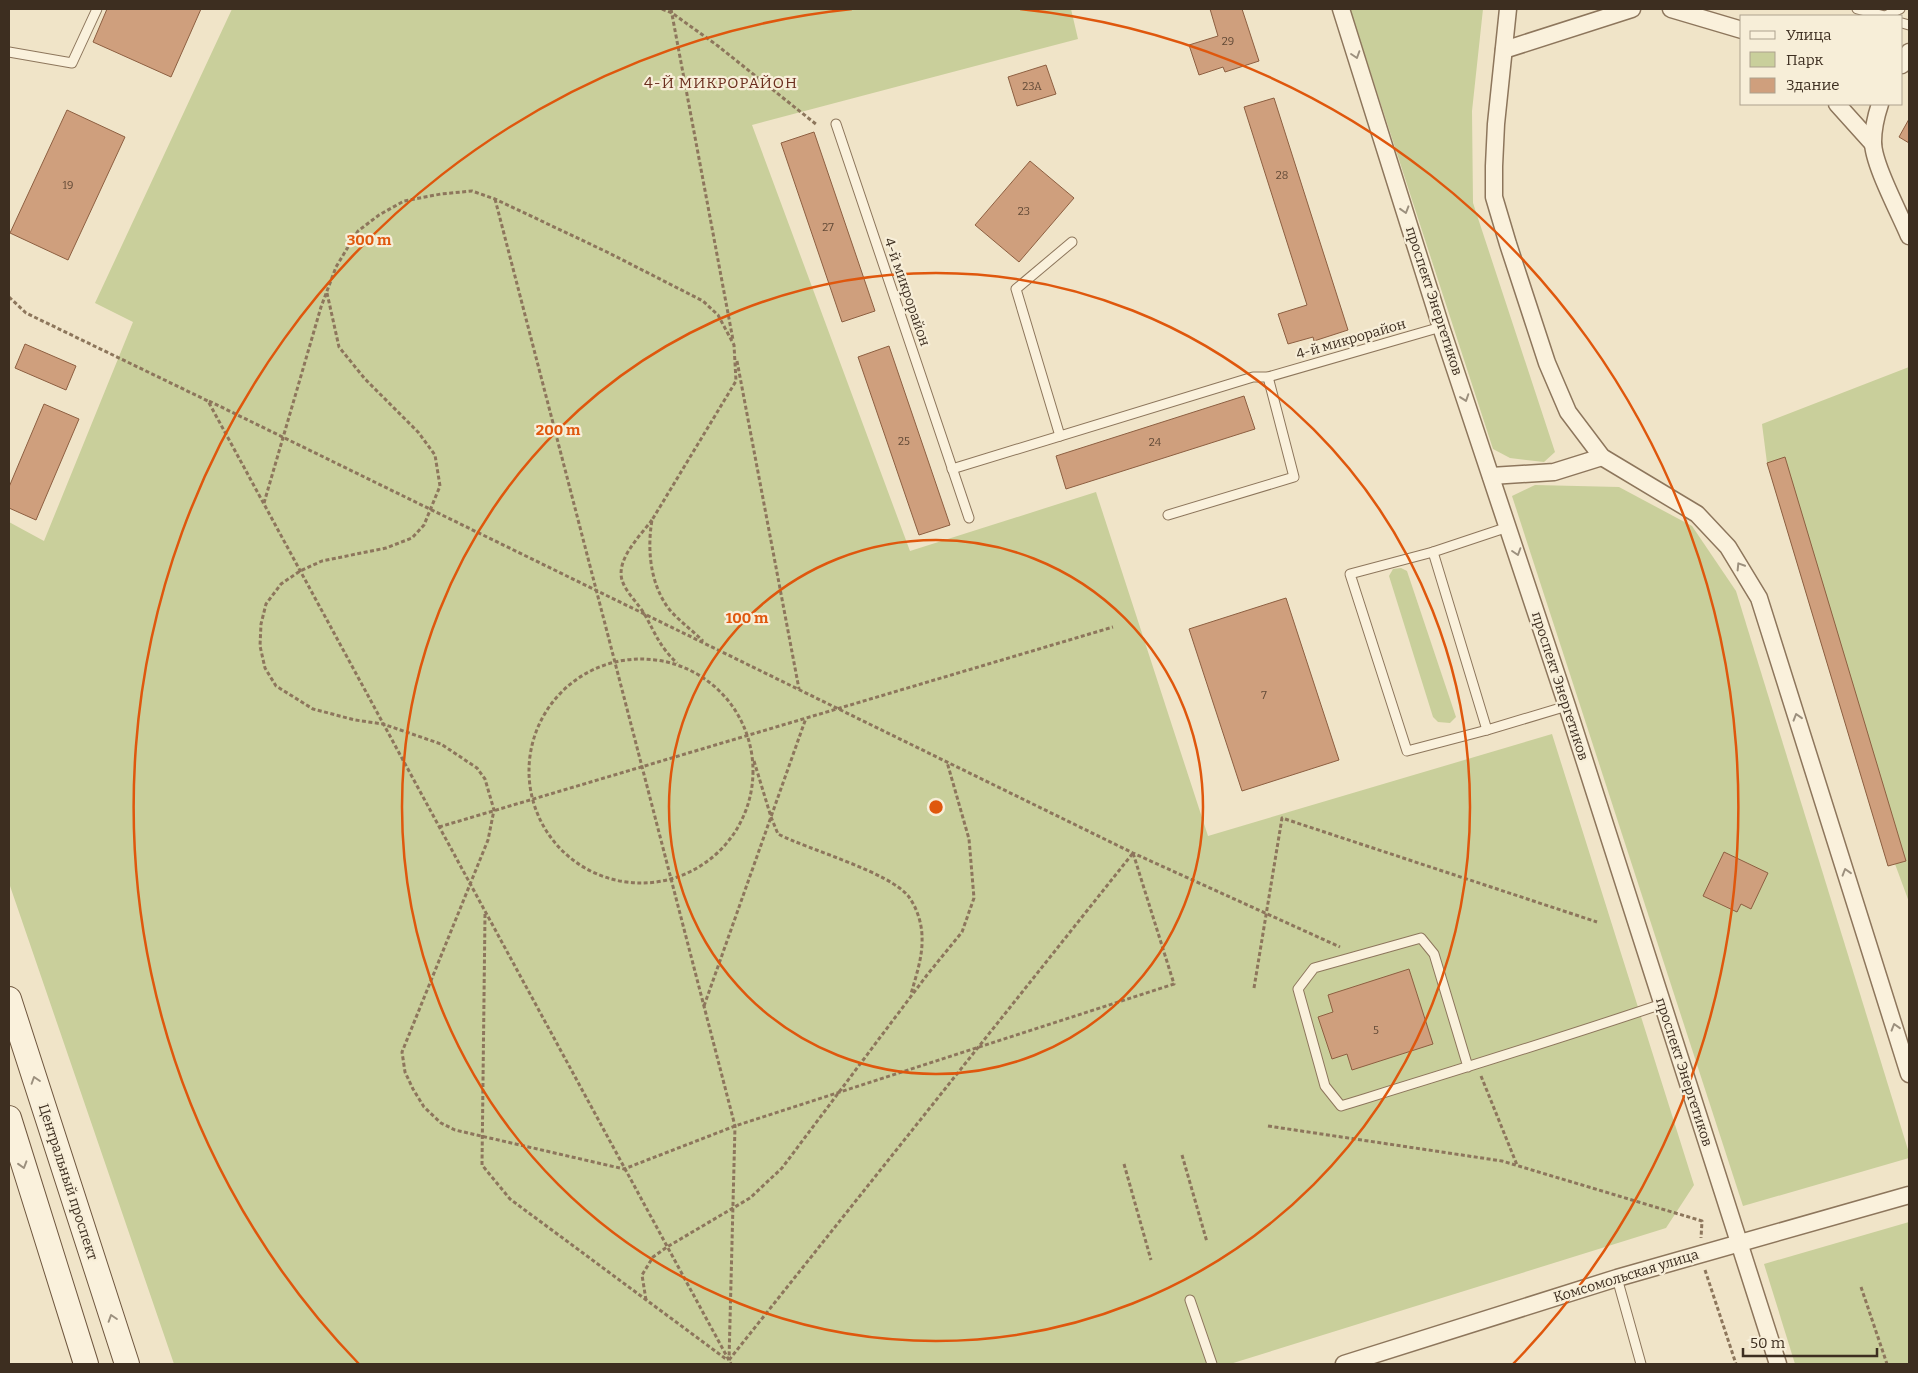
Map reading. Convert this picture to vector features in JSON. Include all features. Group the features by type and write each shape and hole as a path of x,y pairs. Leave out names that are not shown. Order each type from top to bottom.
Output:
{"main road":[{"name":"Центральный проспект","path":"9,999 127,1364"},
{"path":"9,1118 86,1364"}],"street":[{"name":"проспект Энергетиков","path":"1341,9 1441,327 1567,706 1778,1364"},
{"path":"1508,9 1496,124 1494,197 1547,363 1568,412 1602,457 1697,514 1728,547 1759,598 1909,1074"},
{"path":"1504,50 1632,9"},
{"path":"1671,9 1740,29"},
{"path":"1903,63 1909,52"},
{"path":"1838,105 1873,144"},
{"path":"1880,105 1875,119 1873,144 1878,164 1909,236"},
{"path":"1491,476 1554,472 1602,457"},
{"name":"Комсомольская улица","path":"1344,1364 1617,1278 1738,1242 1909,1195"}],"lane":[{"path":"9,52 72,63 97,9"},
{"path":"1857,9 1881,15"},
{"path":"1887,15 1900,9"},
{"name":"4-й микрорайон","path":"836,124 969,518"},
{"path":"1060,436 1016,288 1072,242"},
{"name":"4-й микрорайон","path":"952,469 1253,377 1268,377 1441,327"},
{"path":"1168,515 1294,476 1268,377"},
{"path":"1508,527 1433,552 1350,574 1407,751 1567,706"},
{"path":"1433,552 1487,730"},
{"path":"1468,1067 1434,954 1421,938 1314,968 1298,989 1325,1086 1341,1106 1468,1067 1662,1004"},
{"path":"1617,1278 1641,1364"},
{"path":"1190,1300 1212,1364"}],"path":[{"path":"662,9 672,11 817,125"},
{"path":"672,11 799,690"},
{"path":"264,503 336,267 358,232 379,215 404,201 441,194 472,191 495,199 607,252 703,301 718,315 734,346 736,381 652,520 631,548 623,564 622,580 645,614 661,646 680,666"},
{"path":"495,199 735,1126 730,1362"},
{"path":"327,293 339,347 365,379 418,432 435,455 440,486 424,525 412,538 386,548 322,561 300,571 281,584 266,604 261,624 260,646 265,668 276,686 313,709 355,720 383,724 441,744 478,768 485,779 494,810 488,840 402,1052 405,1072 412,1089 424,1107 441,1123 455,1130 482,1137 624,1169 735,1126 1174,984 1133,853"},
{"path":"9,297 26,313 1133,853 1347,951"},
{"path":"208,401 730,1362"},
{"path":"652,520 648,540 652,569 659,590 668,607 707,645"},
{"path":"439,827 1113,627"},
{"path":"753,758 752,792 741,824 720,851 693,871 658,882 621,882 586,870 558,847 537,816 528,780 531,744 546,710 570,682 603,665 636,658 670,662 701,675 726,697 745,726 770,817 778,834 873,873 892,883 908,896 918,917 922,937 921,954 911,997"},
{"path":"704,1006 806,718"},
{"path":"646,1300 642,1276 653,1257 750,1198 782,1168 837,1093 962,932 974,898 969,839 947,762"},
{"path":"1254,988 1282,818 1597,922"},
{"path":"730,1362 1133,853"},
{"path":"486,912 482,1165 510,1199 730,1362"},
{"path":"1481,1075 1517,1165"},
{"path":"1268,1126 1502,1161 1702,1221 1699,1254 1736,1364"},
{"path":"1182,1155 1207,1242"},
{"path":"1124,1164 1151,1260"},
{"path":"1861,1287 1886,1364"}],"green space":[{"path":"232,9 1071,9 1078,39 752,125 910,551 1096,492 1208,836 1552,734 1694,1185 1666,1228 1230,1364 174,1364 9,883 9,522 44,541 133,322 95,303"},
{"path":"1350,9 1483,9 1472,111 1473,203 1555,452 1544,462 1510,458 1493,449"},
{"path":"1909,367 1909,902 1895,864 1888,866 1767,463 1762,424"},
{"path":"1535,485 1619,487 1692,526 1736,591 1909,1158 1743,1206 1512,496"},
{"path":"1401,568 1407,571 1456,717 1450,723 1438,722 1433,717 1389,576 1393,569"},
{"path":"1909,1222 1909,1364 1795,1364 1764,1264"}],"building":[{"path":"107,9 201,9 171,77 93,42"},
{"path":"1210,9 1242,9 1259,61 1225,72 1223,67 1199,75 1189,45 1218,36"},
{"path":"1046,65 1056,94 1017,106 1008,77"},
{"path":"1274,98 1348,330 1314,341 1313,337 1288,344 1278,314 1307,305 1244,107"},
{"path":"67,110 125,137 68,260 10,233"},
{"path":"1909,119 1909,143 1899,137"},
{"path":"814,132 875,311 842,322 781,143"},
{"path":"1030,161 1074,198 1019,262 975,225"},
{"path":"25,344 76,366 66,390 15,368"},
{"path":"889,346 950,525 919,535 858,357"},
{"path":"1244,396 1255,429 1066,489 1056,456"},
{"path":"44,404 79,419 36,520 9,508 9,487"},
{"path":"1785,457 1906,861 1888,866 1767,463"},
{"path":"1286,598 1339,760 1242,791 1189,629"},
{"path":"1724,852 1768,873 1751,909 1741,904 1737,912 1703,896"},
{"path":"1409,969 1433,1044 1352,1070 1347,1054 1332,1059 1318,1017 1333,1012 1328,995"}],"district":[{"name":"4-Й МИКРОРАЙОН","path":"721,83"}]}
